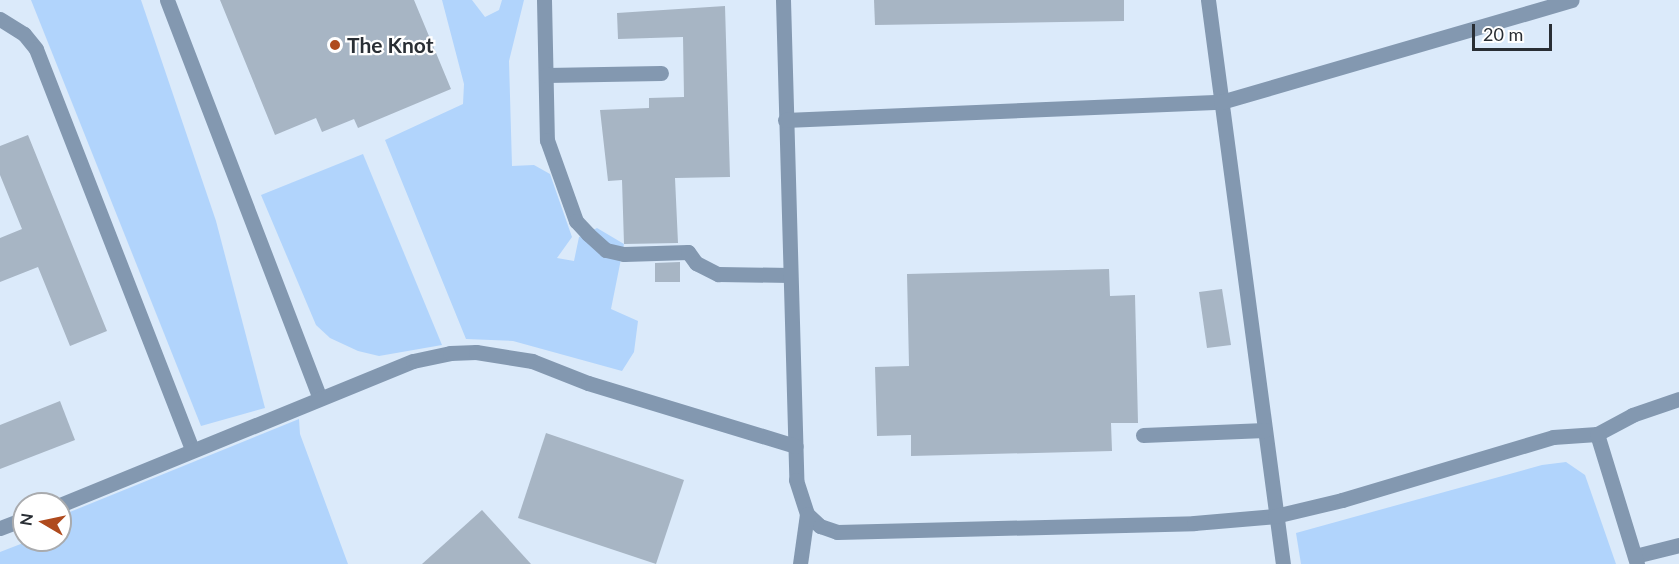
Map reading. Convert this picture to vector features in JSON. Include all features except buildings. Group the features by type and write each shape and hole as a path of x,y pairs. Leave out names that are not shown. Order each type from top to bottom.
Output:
{"lane":[{"path":"167,0 320,398"},
{"path":"544,0 547,140 576,221 598,244 624,254 688,252 696,263 718,274 790,275"},
{"path":"783,0 796,480 807,514 820,526 837,532 1194,523 1275,516 1342,500 1553,437 1597,434 1632,415 1679,399"},
{"path":"1208,0 1283,564"},
{"path":"785,120 1221,102 1571,0"},
{"path":"0,19 24,34 36,49 192,450"},
{"path":"546,75 661,73"},
{"path":"72,500 320,398 434,355 496,354 532,361 588,383 796,446"},
{"path":"1143,435 1264,430"},
{"path":"1597,434 1636,560 1679,545"},
{"path":"797,562 807,514"}],"shaded area":[{"path":"31,0 141,0 216,221 265,408 201,426"},
{"path":"442,0 472,0 485,17 499,10 502,0 524,0 509,61 512,166 534,165 550,174 572,237 557,258 574,261 579,237 597,228 624,244 611,309 638,321 634,352 622,371 513,341 466,339 385,140 463,104 464,84"},
{"path":"363,154 442,345 379,356 358,351 330,338 316,325 261,195"},
{"path":"299,419 300,434 348,564 0,564 0,552 12,547 12,552 72,552 72,511"},
{"path":"1566,462 1585,475 1616,564 1301,564 1296,533 1542,465"}],"place":[{"name":"The Knot","path":"335,45"}]}
